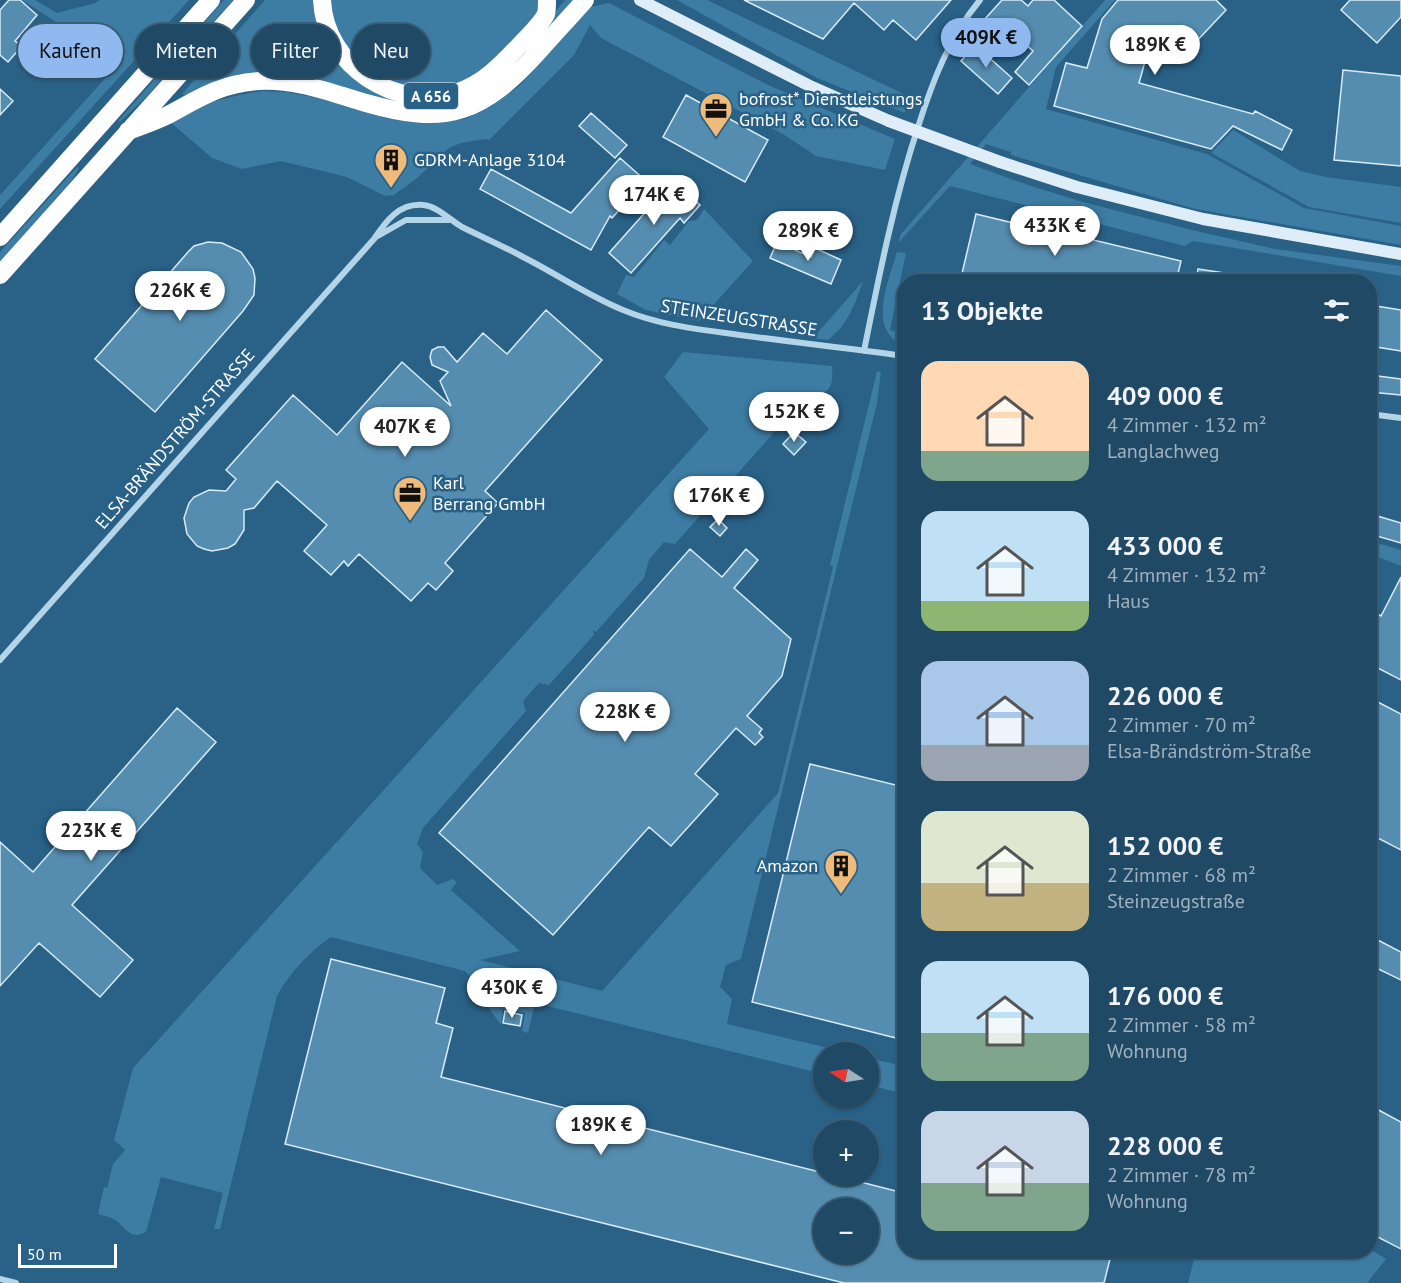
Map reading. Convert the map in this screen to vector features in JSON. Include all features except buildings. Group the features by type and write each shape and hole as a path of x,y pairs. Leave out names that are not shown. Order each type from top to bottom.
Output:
{"highway":[{"path":"0,237 212,0"},
{"path":"0,275 246,0"},
{"name":"A 656","path":"322,0 328,30 339,51 351,65 378,85 394,92 424,97 455,93 482,81 502,64 547,7 558,0"},
{"path":"128,131 166,116 208,93 260,81 319,88 387,109 410,113 436,114 464,109 484,101 514,78 585,0"}],"main road":[{"path":"640,0 812,87 890,121 999,162 1077,187 1203,219 1401,254"}],"street":[{"path":"864,351 900,182 922,113 939,66 970,11 980,0"},
{"name":"ELSA-BRÄNDSTRÖM-STRASSE","path":"0,660 374,239 388,219 402,208 426,205 437,210 449,220"},
{"name":"ELSA-BRÄNDSTRÖM-STRASSE","path":"374,239 406,220 449,220"},
{"name":"STEINZEUGSTRASSE","path":"449,220 523,256 599,299 653,320 685,327 897,355"},
{"path":"1377,415 1401,418"},
{"path":"0,1279 16,1283"}],"shaded area":[{"path":"22,0 35,0 57,13 100,0 189,0 167,24 135,24 135,60 123,73 123,24 59,24"},
{"path":"224,0 233,0 211,24 203,24"},
{"path":"265,0 315,0 321,24 251,24 251,78 340,78 340,48 352,58 352,78 379,78 410,102 509,66 565,0 577,0 518,64 448,105 400,104 333,84 183,95 196,78 239,78 239,29"},
{"path":"327,0 540,0 537,13 496,62 475,77 442,89 404,88 383,78 430,78 430,24 352,24 352,53 340,38 340,24 335,24"},
{"path":"677,0 707,0 910,97 905,113 817,78"},
{"path":"1105,0 1115,0 1056,67 1046,109 1207,154 1304,208 1401,226 1401,245 1195,209 1011,155 1011,152 986,144 970,164 1083,202 1192,230 1275,249 1401,266 1401,276 1193,241 1185,246 950,186 898,243 901,234"},
{"path":"609,3 768,85 895,139 885,170 816,156 783,134 601,38 590,25 574,55 489,140 461,143 449,148 416,179 394,195 385,196 347,177 281,161 242,169 212,158 170,122 203,104 262,91 286,92 318,98 385,118 421,123 465,119 492,106 519,86 590,7"},
{"path":"105,78 118,78 0,209 0,195"},
{"path":"156,78 163,78 120,122 118,121"},
{"path":"1233,130 1300,171 1326,177 1401,187 1401,223 1309,207 1211,153"},
{"path":"77,167 79,168 72,180 0,262 0,252"},
{"path":"704,209 753,261 699,321 646,310 617,294 626,275 634,277 664,240 670,245 689,221 697,220"},
{"path":"897,252 906,253 902,274 897,274 897,296 890,330 897,332 897,341 892,338 886,328 883,317 886,290"},
{"path":"863,281 854,306 841,328 828,340 813,338"},
{"path":"683,352 832,366 832,383 827,391 802,401 675,544 664,542 649,560 644,578 596,632 593,630 594,635 549,685 539,683 523,701 526,711 423,828 417,844 423,852 420,868 437,885 453,879 457,882 451,890 520,951 480,960 602,991 778,793 833,567 830,565 877,371 881,372 877,403 741,959 726,965 720,987 732,999 727,1024 813,1044 813,1072 535,1003 528,1033 522,1031 525,1013 503,1009 501,1025 480,990 465,971 331,937 301,963 277,996 220,1229 214,1229 223,1193 161,1177 146,1232 133,1234 117,1221 98,1214 104,1187 107,1188 113,1164 125,1150 114,1140 133,1068 709,429 664,377"},
{"path":"1377,543 1401,550 1401,566 1377,557"},
{"path":"879,1060 897,1064 897,1092 879,1088"},
{"path":"1377,1253 1386,1259 1367,1283 1188,1283 1194,1258 1377,1258"}],"place":[{"name":"bofrost* Dienstleistungs GmbH & Co. KG","path":"716,138"},
{"name":"GDRM-Anlage 3104","path":"391,189"},
{"name":"Karl Berrang GmbH","path":"410,522"},
{"name":"Amazon","path":"841,895"}]}
